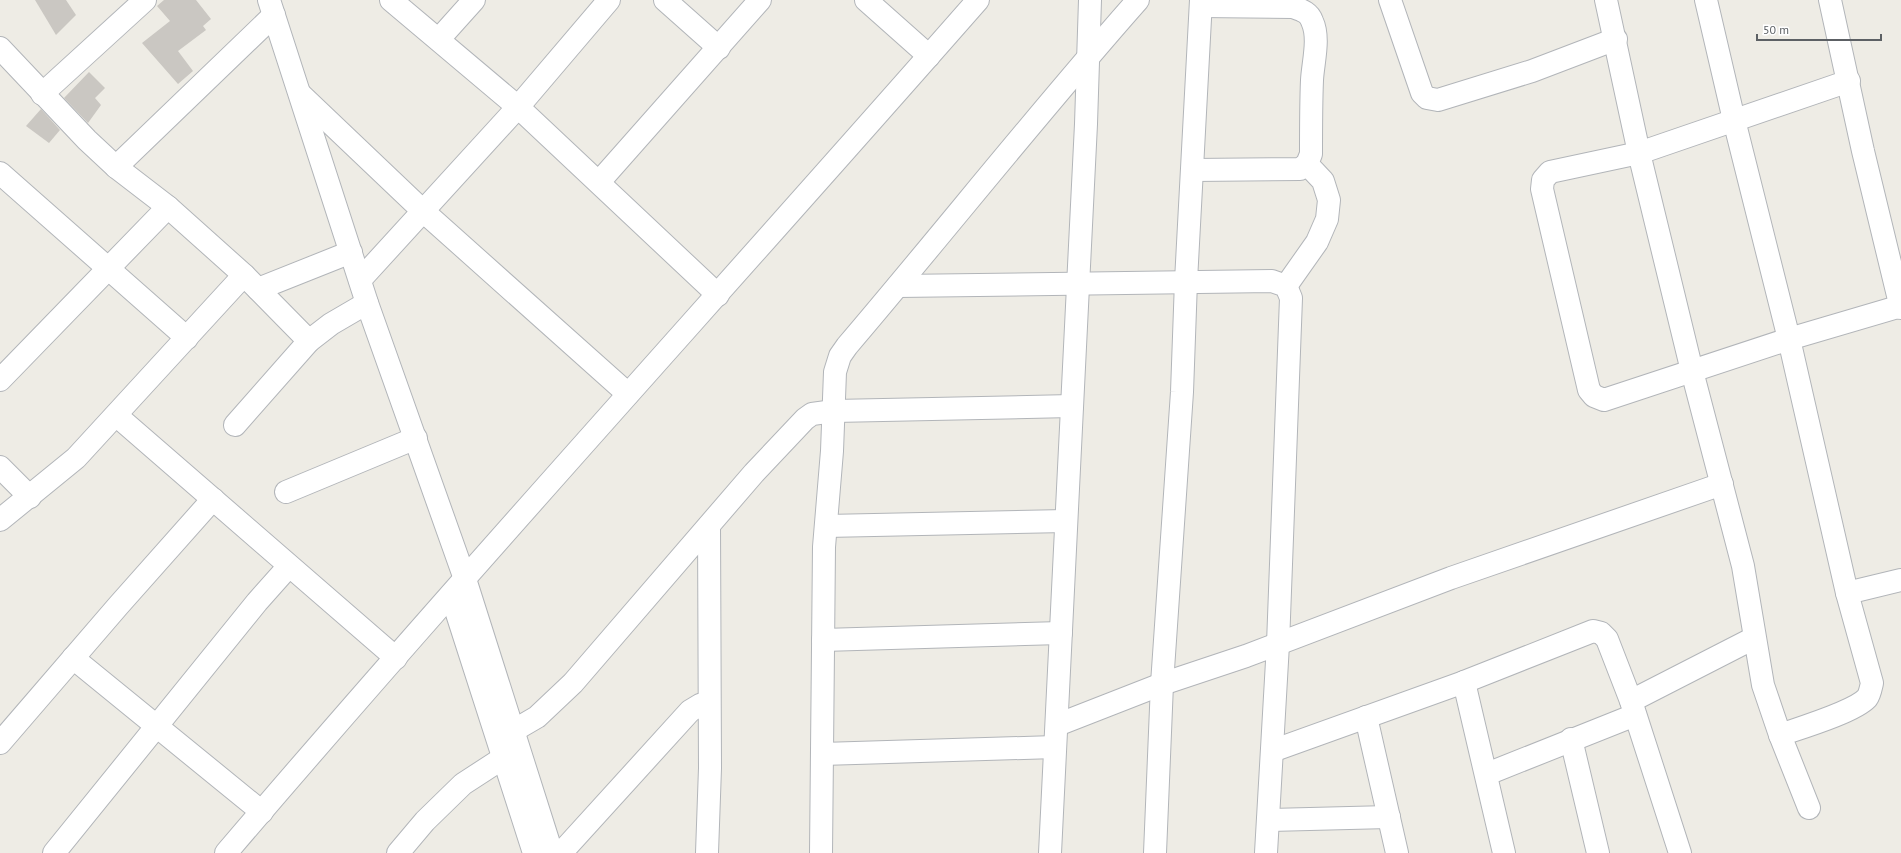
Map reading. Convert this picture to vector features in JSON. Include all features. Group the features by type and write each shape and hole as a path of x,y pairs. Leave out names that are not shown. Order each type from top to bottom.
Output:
{"street":[{"path":"42,94 145,0"},
{"path":"391,0 518,107 718,295"},
{"path":"439,39 474,0"},
{"path":"360,280 518,107 608,0"},
{"path":"665,0 719,48"},
{"path":"598,182 719,48 760,0"},
{"path":"866,0 929,56"},
{"path":"226,853 628,394 718,295 978,0"},
{"path":"1050,853 1090,0"},
{"path":"821,853 824,547 834,411 835,372 840,356 1087,57 1138,0"},
{"path":"1390,0 1422,93 1427,98 1438,100 1532,71 1616,39"},
{"path":"1606,0 1616,39 1639,153 1692,371 1743,566 1763,685 1780,735 1809,808"},
{"path":"1706,0 1734,120 1789,338 1847,593 1872,683 1868,697 1859,704 1780,735"},
{"path":"1830,0 1849,81 1863,151 1901,307 1789,338 1604,400 1594,396 1589,390 1542,189 1543,180 1550,172 1639,153 1849,81"},
{"path":"1155,853 1162,684 1181,408 1186,281 1201,3 1293,7 1305,12 1312,20 1315,32 1312,79 1311,154 1307,164 1300,169 1193,170"},
{"path":"116,166 271,7 367,303 416,438 458,587 505,733 552,853"},
{"path":"0,48 87,140 116,166 168,207 251,282 309,341"},
{"path":"298,92 423,211 628,394"},
{"path":"1286,286 1317,242 1327,219 1329,200 1323,180 1307,164"},
{"path":"0,173 187,338"},
{"path":"0,380 168,207"},
{"path":"0,520 76,458 117,416 187,338 251,282 351,252"},
{"path":"898,286 1186,281 1272,281 1286,286 1291,298 1278,644 1266,853"},
{"path":"234,425 309,341 331,324 367,303"},
{"path":"505,733 537,717 572,683 754,473 805,419 812,414 834,411 1072,406"},
{"path":"117,416 396,658"},
{"path":"286,492 416,438"},
{"path":"0,467 30,497"},
{"path":"1056,724 1162,684 1278,644 1452,578 1722,484"},
{"path":"0,743 213,499"},
{"path":"826,526 1066,521"},
{"path":"707,853 710,768 709,526"},
{"path":"54,853 257,602 289,566"},
{"path":"1847,593 1901,580"},
{"path":"1272,751 1464,682 1593,631 1601,633 1607,638 1633,708 1680,853"},
{"path":"823,640 1061,633"},
{"path":"1487,774 1571,739 1633,708 1754,638"},
{"path":"73,658 262,812"},
{"path":"1464,682 1487,774 1504,853"},
{"path":"561,853 690,711 709,702"},
{"path":"1366,717 1396,853"},
{"path":"505,733 503,758 534,853"},
{"path":"1571,739 1598,853"},
{"path":"822,754 1055,747"},
{"path":"398,853 425,821 463,784 503,758"},
{"path":"1268,820 1389,817"}],"building":[{"path":"35,0 66,0 76,15 56,35"},
{"path":"164,0 196,0 211,19 203,26 206,30 178,51 193,71 178,84 142,43 170,21 157,6"},
{"path":"89,72 105,88 95,98 101,105 88,123 64,98"},
{"path":"41,109 60,130 49,143 26,126"}]}
